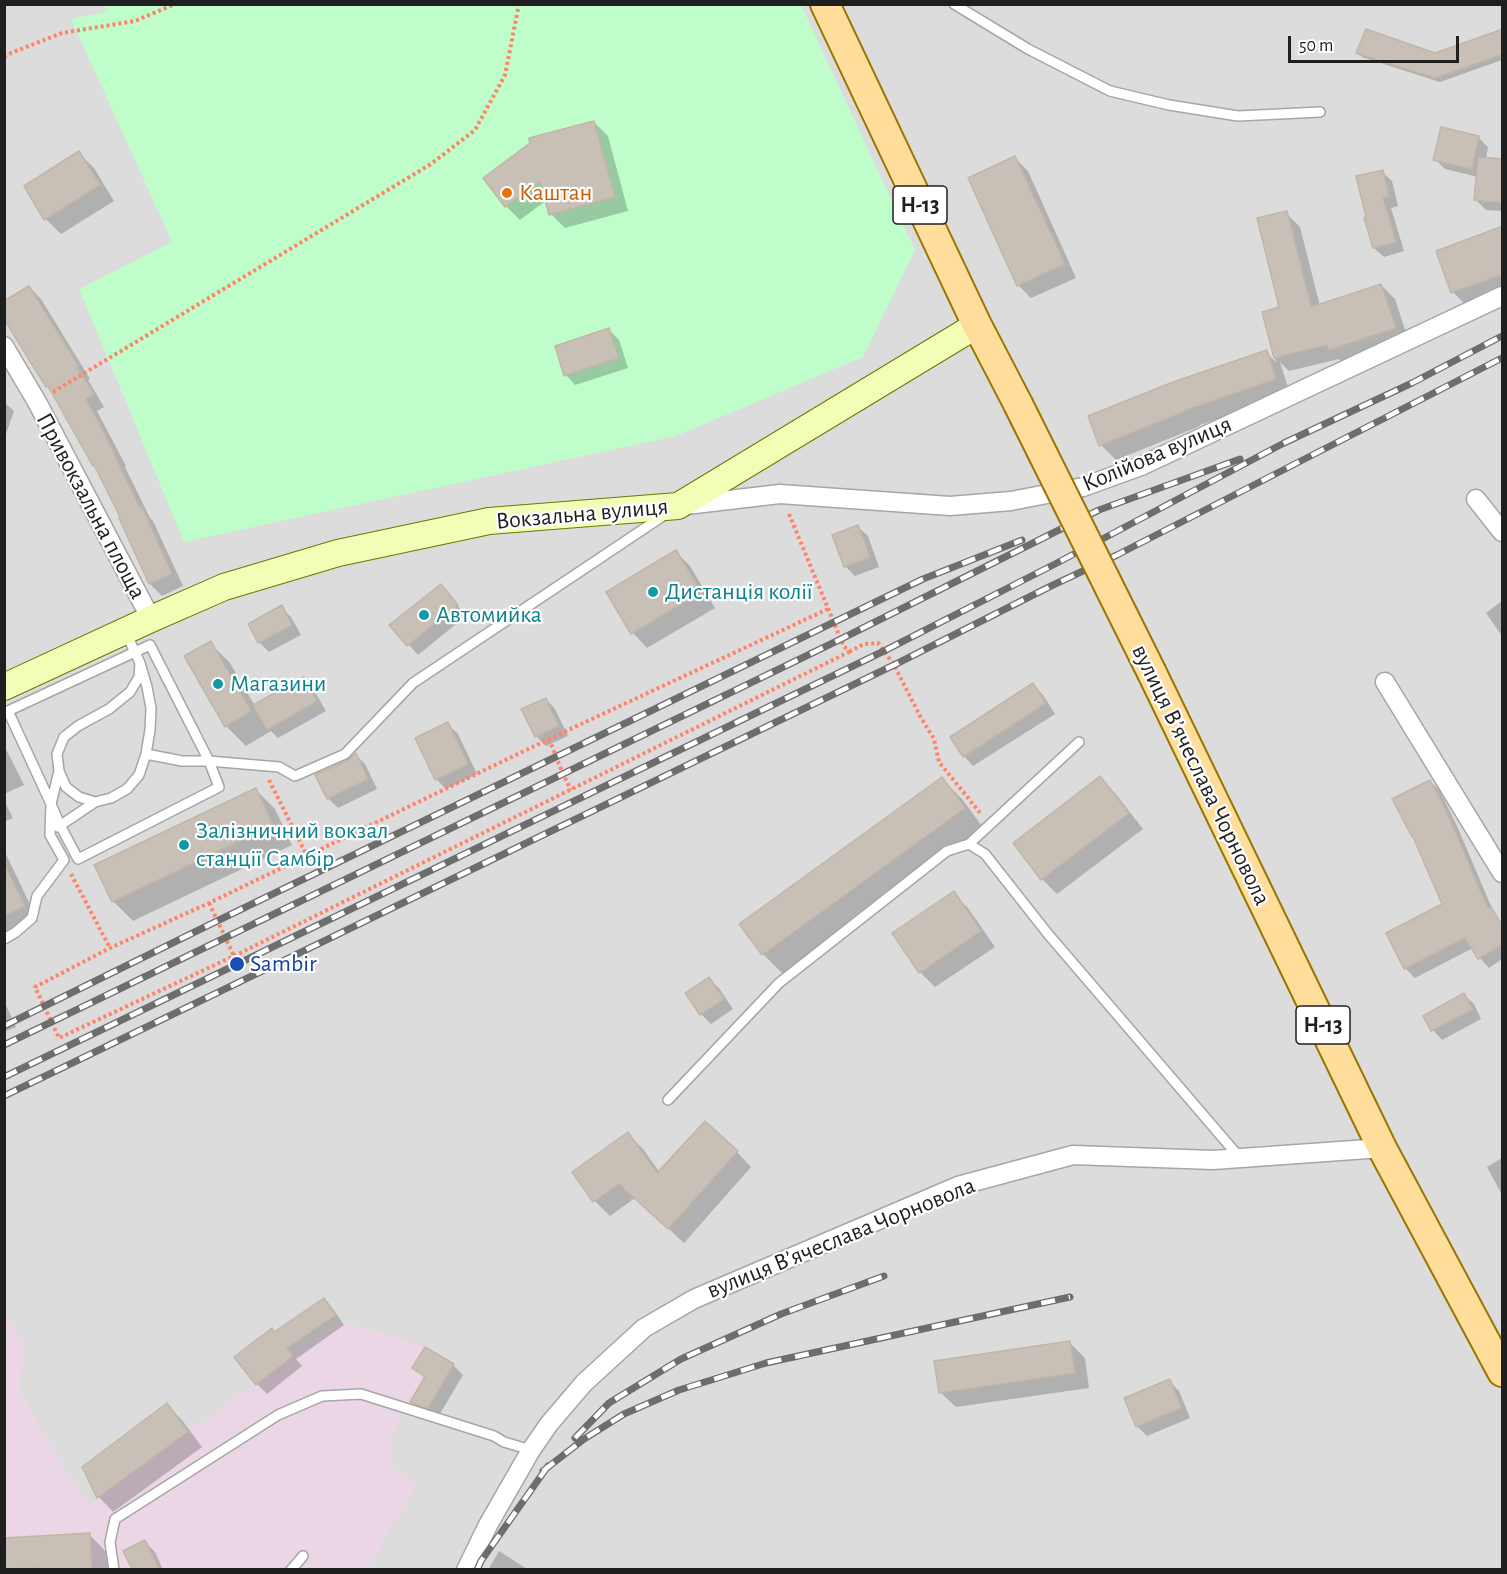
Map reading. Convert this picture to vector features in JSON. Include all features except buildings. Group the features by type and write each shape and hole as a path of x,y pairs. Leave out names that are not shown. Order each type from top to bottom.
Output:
{"main road":[{"name":"Н-13","path":"825,4 977,325"},
{"name":"вулиця Вʼячеслава Чорновола","path":"977,325 1152,673 1382,1148 1495,1340 1503,1372"},
{"name":"Вокзальна вулиця","path":"151,619 224,587 338,553 489,521 678,506 977,325"},
{"name":"Привокзальна площа","path":"4,687 130,641 151,619"}],"street":[{"name":"Колійова вулиця","path":"678,506 780,494 950,506 1011,501 1083,487 1141,466 1503,296"},
{"name":"Привокзальна площа","path":"4,346 37,402 151,619"},
{"path":"1476,499 1503,532"},
{"path":"1385,682 1503,873"},
{"name":"вулиця Вʼячеслава Чорновола","path":"466,1569 531,1450 549,1424 584,1383 644,1328 693,1299 958,1186 1073,1155 1213,1160 1382,1148"}],"lane":[{"path":"954,4 1028,49 1110,91 1169,105 1238,116 1320,112"},
{"path":"146,754 182,761 279,767 295,776 345,754 413,683 678,506"},
{"path":"50,835 60,825 95,802 111,798 127,789 139,775 146,754 151,708 140,663 130,641"},
{"path":"130,641 150,645 209,761 219,787 78,859 8,711 130,641"},
{"path":"95,802 79,796 66,787 59,771 57,754 64,737 78,726 109,709 130,692 140,677 140,663"},
{"path":"668,1100 779,983 947,851 969,844 1079,742"},
{"path":"4,939 32,918 37,896 64,860 50,835 51,804 59,771"},
{"path":"969,844 985,854 1047,934 1240,1158"},
{"path":"114,1569 110,1542 115,1519 278,1415 322,1396 361,1394 531,1450"},
{"path":"291,1569 303,1556"}],"path":[{"path":"4,57 62,33 135,21 175,4"},
{"path":"37,402 431,164 475,130 505,75 519,4"},
{"path":"780,494 844,647 851,651"},
{"path":"828,609 110,948 35,987 59,1038 234,956 864,644 878,643 894,665 934,739 939,762 989,825"},
{"path":"549,739 571,790"},
{"path":"260,765 307,856"},
{"path":"209,903 234,956"}],"shaded area":[{"path":"5,5 1502,5 1502,1569 5,1569"},
{"path":"4,1313 25,1342 19,1388 69,1476 90,1504 343,1321 425,1347 454,1364 426,1411 410,1403 392,1435 391,1467 418,1483 367,1569 5,1569"}],"green space":[{"path":"102,4 801,5 915,250 863,357 676,436 184,542 79,289 172,242 71,19 109,11"}],"railway":[{"path":"4,1077 884,651 1284,443 1412,383 1502,336"},
{"path":"4,1096 894,665 1117,555 1502,358"},
{"path":"4,1045 841,639 1099,510 1240,459"},
{"path":"4,1026 923,579 1022,540"},
{"path":"575,1438 609,1403 681,1359 781,1314 884,1276"},
{"path":"543,1471 584,1439 624,1414 679,1390 766,1363 1070,1297"},
{"path":"477,1570 548,1466"}],"place":[{"name":"Каштан","path":"507,193"},
{"name":"Дистанція колії","path":"653,592"},
{"name":"Автомийка","path":"424,615"},
{"name":"Магазини","path":"218,684"},
{"name":"Залізничний вокзал станції Самбір","path":"184,845"},
{"name":"Sambir","path":"237,964"}]}
